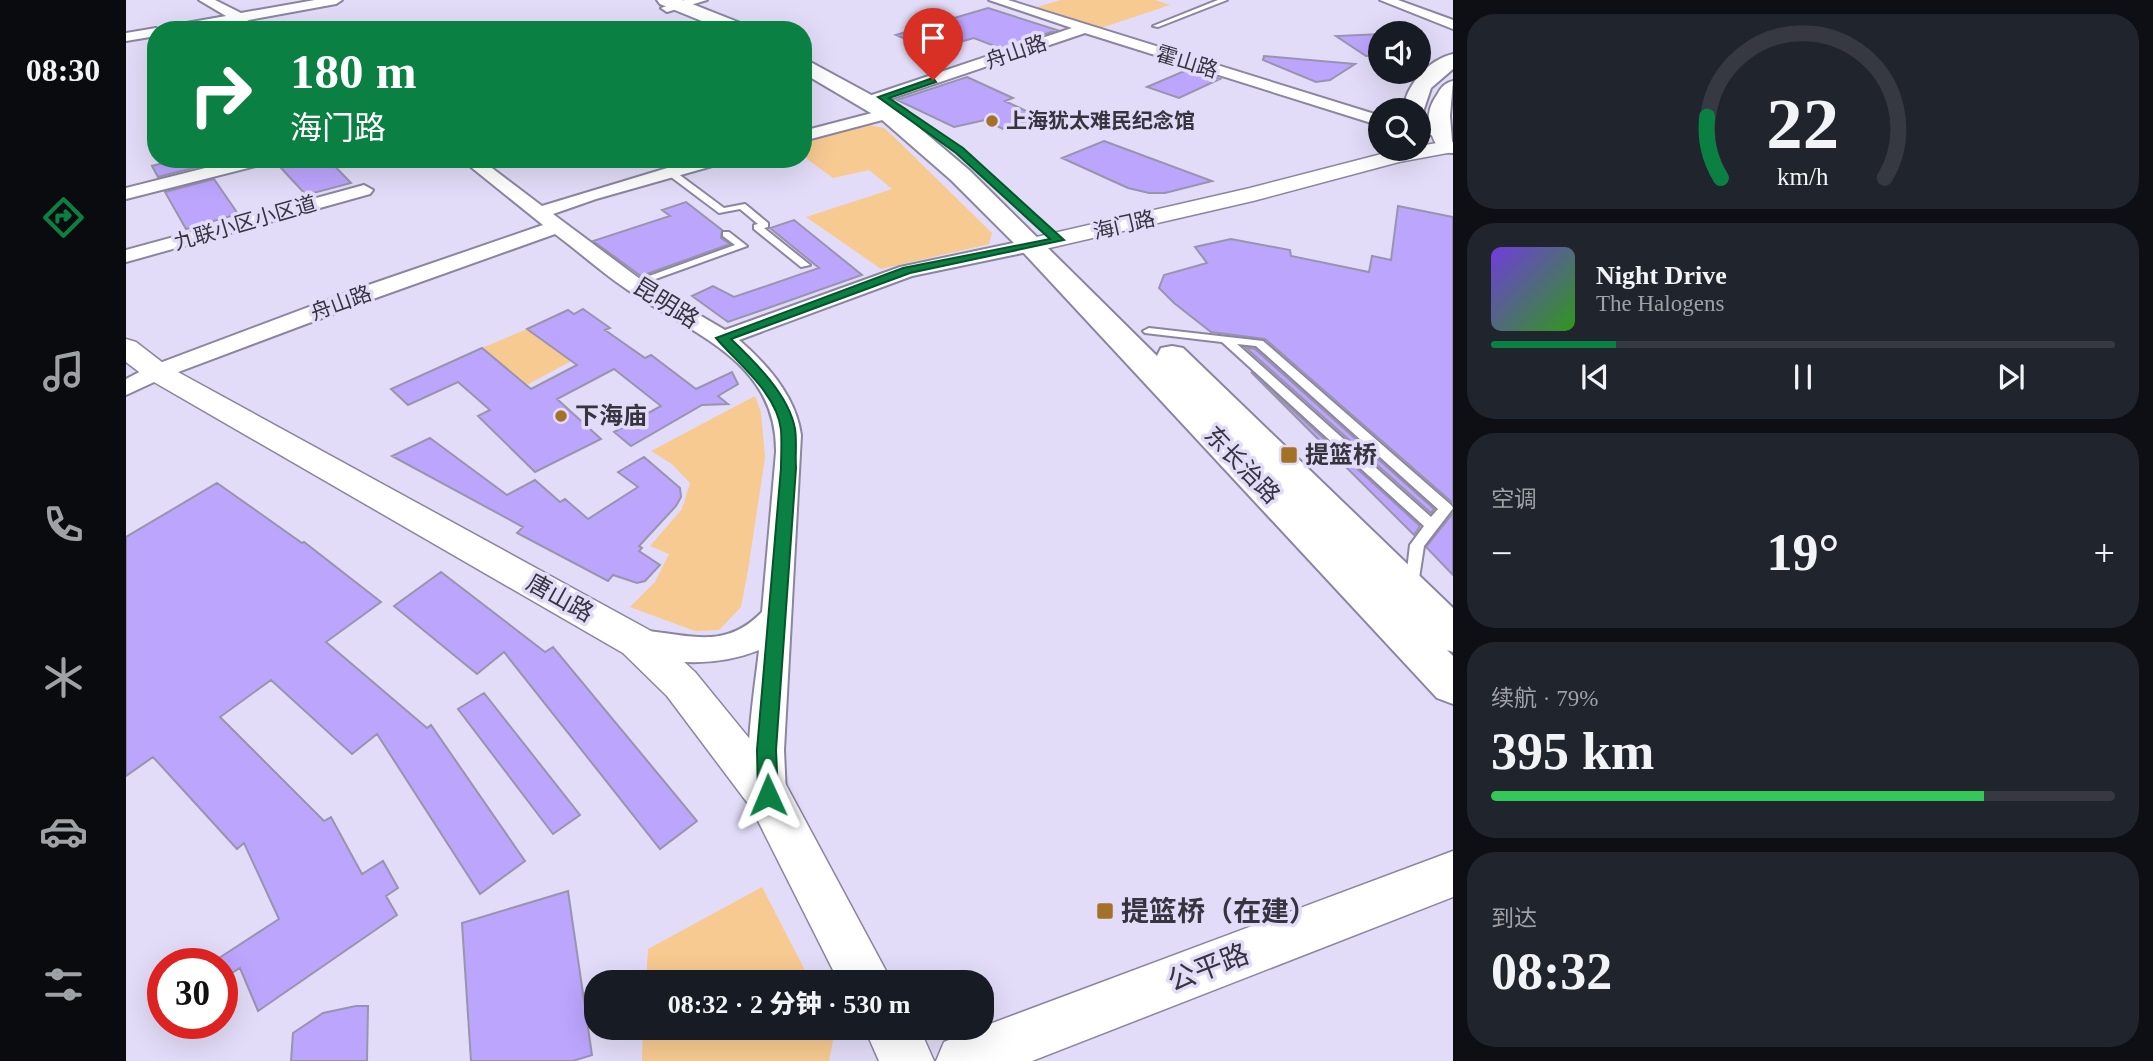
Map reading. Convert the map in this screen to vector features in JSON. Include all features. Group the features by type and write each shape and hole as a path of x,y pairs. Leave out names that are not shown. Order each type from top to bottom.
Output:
{"main road":[{"path":"647,0 670,4 716,21"},
{"path":"670,4 703,21"},
{"path":"812,60 845,75 886,106 960,174 1045,243"},
{"path":"1415,98 1421,84 1453,60"},
{"path":"812,69 886,106"},
{"path":"1436,138 1440,102 1453,87"},
{"name":"东长治路","path":"1045,243 1149,331 1453,635"},
{"name":"东长治路","path":"1045,243 1453,685"}],"street":[{"path":"205,0 249,21"},
{"path":"219,21 336,0"},
{"path":"670,4 701,0"},
{"name":"霍山路","path":"995,0 1368,117"},
{"path":"1386,0 1453,25"},
{"name":"舟山路","path":"812,133 1083,29"},
{"path":"126,37 147,34"},
{"name":"海门路","path":"723,338 907,271 1045,243 1253,194 1397,156 1436,138"},
{"path":"126,194 227,168"},
{"name":"昆明路","path":"482,168 632,284 723,338 753,367 771,391 788,427 789,452 766,750 768,795"},
{"path":"539,213 684,168"},
{"name":"九联小区小区道","path":"126,256 364,190"},
{"name":"舟山路","path":"126,388 157,372 362,295 559,226"},
{"name":"唐山路","path":"126,348 157,372 637,642 681,684 768,795 860,970"},
{"path":"637,642 707,650 741,646 766,631 776,617"},
{"name":"公平路","path":"962,1061 1453,874"},
{"path":"896,1040 907,1061"}],"lane":[{"path":"1156,26 1224,0"},
{"path":"670,172 722,212 742,206 765,225 757,227 805,265"},
{"path":"632,284 742,246 726,234"},
{"path":"1149,331 1259,343 1446,508 1418,545 1411,593"},
{"path":"1225,339 1431,525"}],"shaded area":[{"path":"1061,0 1155,0 1170,5 1098,29 1033,8"},
{"path":"869,125 884,128 992,233 989,244 881,269 806,217 892,189 869,170 833,178 812,163 812,138"},
{"path":"527,329 571,361 527,385 482,348"},
{"path":"755,396 761,412 765,458 741,607 719,630 695,631 630,607 655,582 669,554 650,546 682,509 690,483 672,464 651,451"},
{"path":"762,887 805,970 647,970 648,949"},
{"path":"643,1040 833,1040 829,1061 642,1061"}],"building":[{"path":"988,8 1057,30 1002,49 974,38 931,50 896,35"},
{"path":"1368,35 1368,56 1366,56 1336,36"},
{"path":"1264,56 1355,64 1330,80 1316,82 1263,60"},
{"path":"1189,69 1220,79 1179,98 1147,87"},
{"path":"967,77 1013,98 1005,101 1039,117 1003,129 985,120 954,127 897,100"},
{"path":"1104,141 1212,181 1165,193 1149,193 1128,188 1062,158"},
{"path":"153,168 193,168 158,177"},
{"path":"281,168 337,168 351,183 306,195"},
{"path":"214,179 238,214 186,229 165,192"},
{"path":"686,202 722,230 721,238 730,244 641,276 593,241 670,216 662,210"},
{"path":"1398,206 1453,217 1453,503 1265,339 1211,332 1159,288 1164,275 1207,263 1195,247 1231,239 1290,250 1291,256 1369,272 1372,256 1391,260"},
{"path":"794,220 862,275 728,322 692,296 713,286 734,297 819,268 770,228"},
{"path":"583,309 610,328 605,330 645,358 651,355 696,389 732,372 738,384 718,396 728,404 702,405 631,446 614,432 661,406 614,369 557,399 601,439 535,472 478,416 490,410 458,382 408,405 391,389 482,348 531,389 577,365 527,329 568,310 574,314"},
{"path":"1245,347 1255,349 1434,509 1431,513"},
{"path":"1251,372 1420,526 1414,535"},
{"path":"430,438 507,495 535,480 560,502 565,499 588,519 638,487 618,472 644,457 680,488 681,497 676,506 639,546 642,548 639,551 660,565 645,581 637,583 613,575 608,581 517,533 523,527 392,456"},
{"path":"217,483 304,542 381,602 326,642 427,728 431,725 525,861 480,894 377,734 352,754 271,680 220,717 324,821 331,817 362,874 383,861 398,888 386,896 397,915 258,1011 240,968 238,969 238,948 234,948 279,919 244,843 237,849 153,757 126,776 126,537"},
{"path":"1453,513 1453,575 1426,547"},
{"path":"441,572 545,652 553,647 697,821 660,849 504,652 477,674 394,606"},
{"path":"484,693 580,815 553,834 458,709"},
{"path":"568,891 584,1000 584,1040 590,1040 592,1055 573,1061 471,1061 462,923"},
{"path":"368,1006 367,1061 291,1061 293,1033 323,1013"}],"place":[{"name":"上海犹太难民纪念馆","path":"992,121"},
{"name":"下海庙","path":"561,416"},
{"name":"提篮桥","path":"1289,455"},
{"name":"提篮桥（在建）","path":"1105,911"}],"route":[{"path":"768,795 766,750 788,468 788,427 771,391 753,367 723,338 907,271 1058,240 959,150 883,97 933,80"}]}
